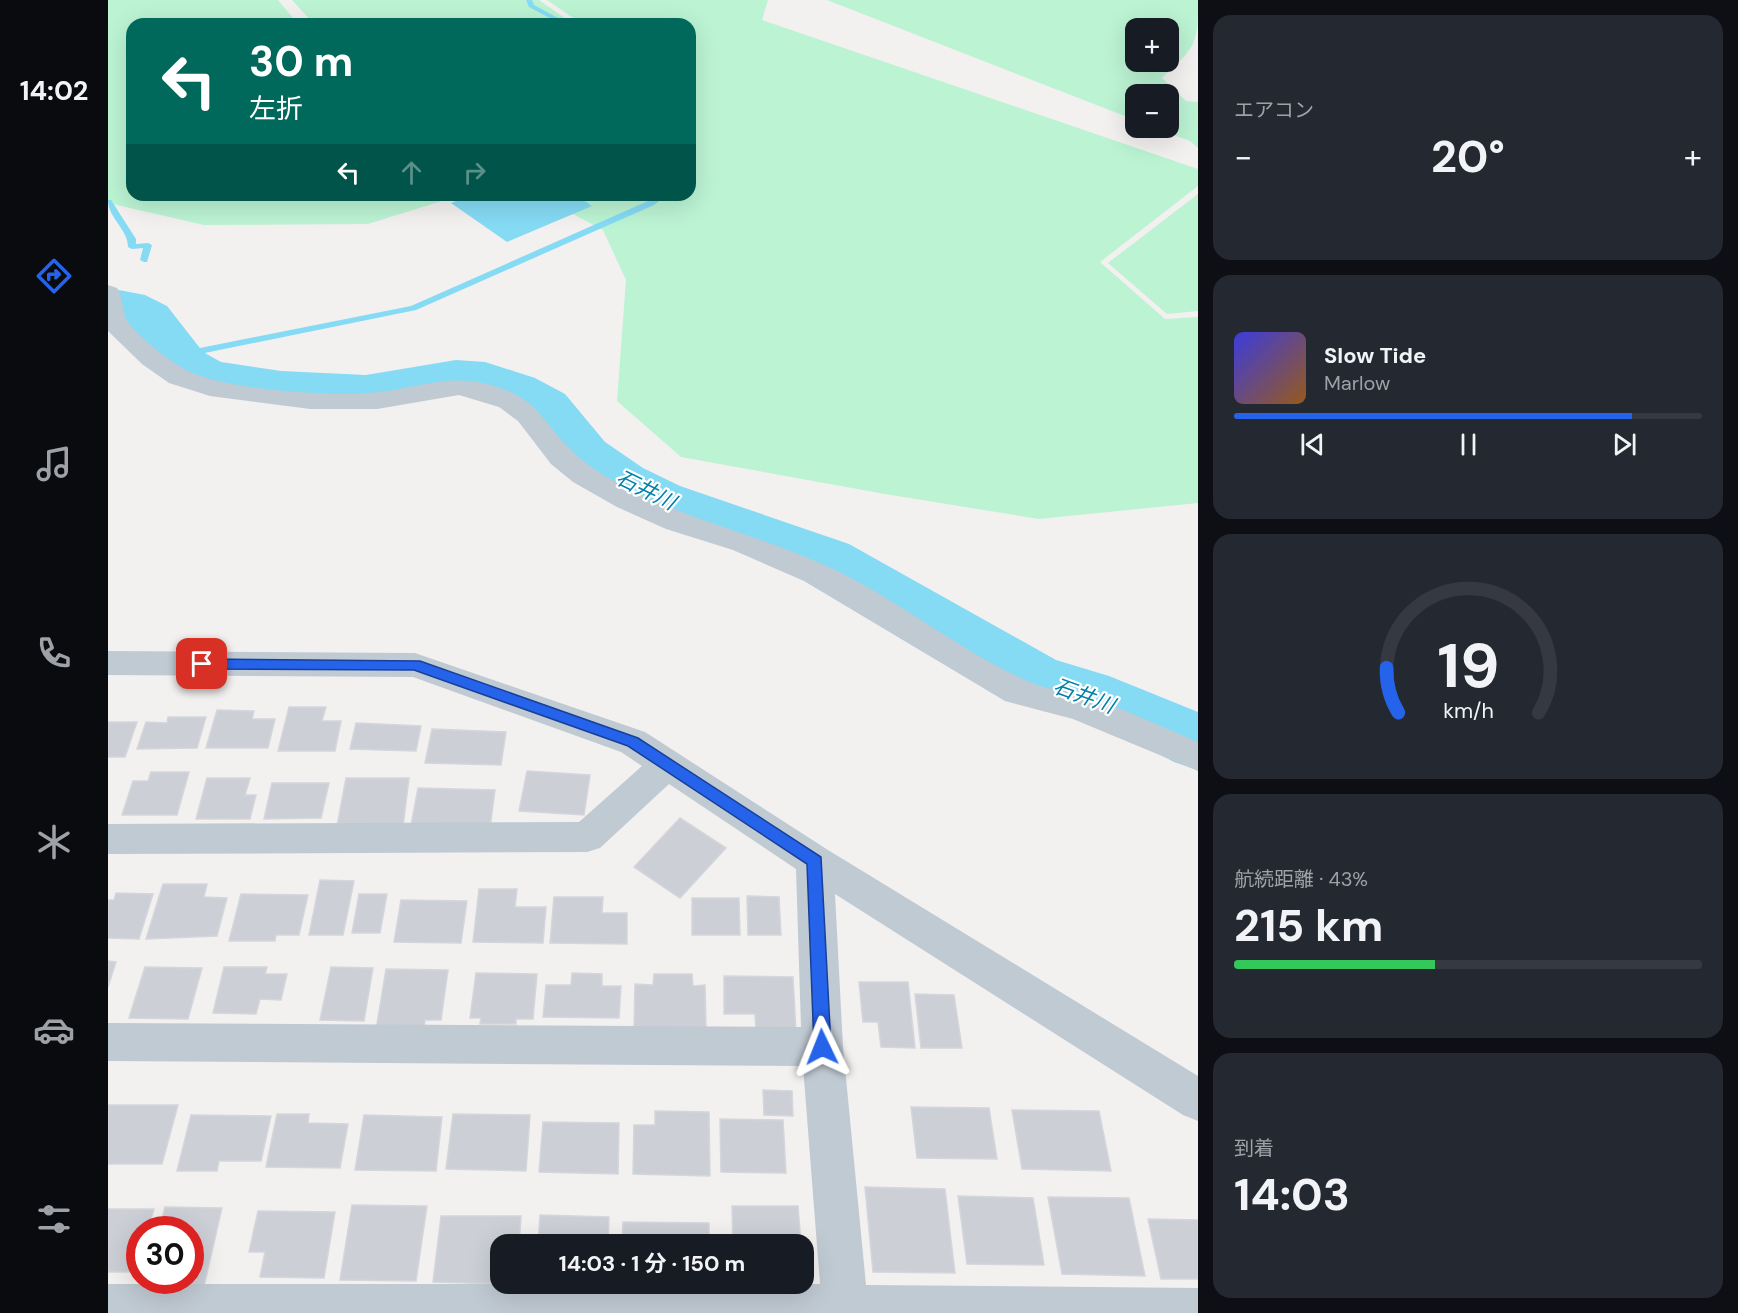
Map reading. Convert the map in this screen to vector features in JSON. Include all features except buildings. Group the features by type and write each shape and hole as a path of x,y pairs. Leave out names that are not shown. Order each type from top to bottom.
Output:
{"street":[{"path":"108,293 114,323 151,358 179,377 210,388 310,401 377,401 459,387 482,391 509,401 528,415 561,457 583,475 627,500 677,522 744,543 814,573 1017,692 1081,708 1198,757"},
{"path":"108,663 415,665 633,742 815,861 1198,1100"},
{"path":"108,839 587,837 667,764"},
{"path":"815,861 822,1047 845,1308"},
{"path":"108,1042 822,1047"},
{"path":"108,1308 596,1311 845,1308 1198,1312"}],"green space":[{"path":"108,0 278,0 293,18 126,18 126,201 442,201 368,224 204,225 108,203"},
{"path":"292,0 539,0 564,18 308,18"},
{"path":"547,0 768,0 762,20 1198,169 1198,186 1100,262 1165,319 1198,317 1198,503 1039,519 681,457 617,401 626,280 603,230 549,201 696,201 696,18 573,18"},
{"path":"827,0 1198,0 1195,37 1188,52 1179,62 1179,18 1125,18 1125,72 1168,72 1162,78 1168,84 1125,84 1125,116"},
{"path":"1179,94 1186,101 1198,102 1198,148 1190,141 1179,137"},
{"path":"1198,194 1198,311 1167,314 1108,263"}],"water":[{"path":"456,201 585,201 592,206 507,242 451,203"}],"waterway":[{"path":"529,0 531,6 554,18"},
{"path":"180,355 413,308 654,201"},
{"path":"108,202 132,239 132,247 148,245 144,260"},
{"name":"石井川","path":"108,303 128,305 149,317 185,363 207,376 281,387 366,391 456,376 485,378 516,389 546,406 585,455 623,481 660,500 828,559 1035,679 1086,694 1157,722 1198,743"}],"route":[{"path":"202,664 415,665 633,742 815,861 822,1047"}]}
